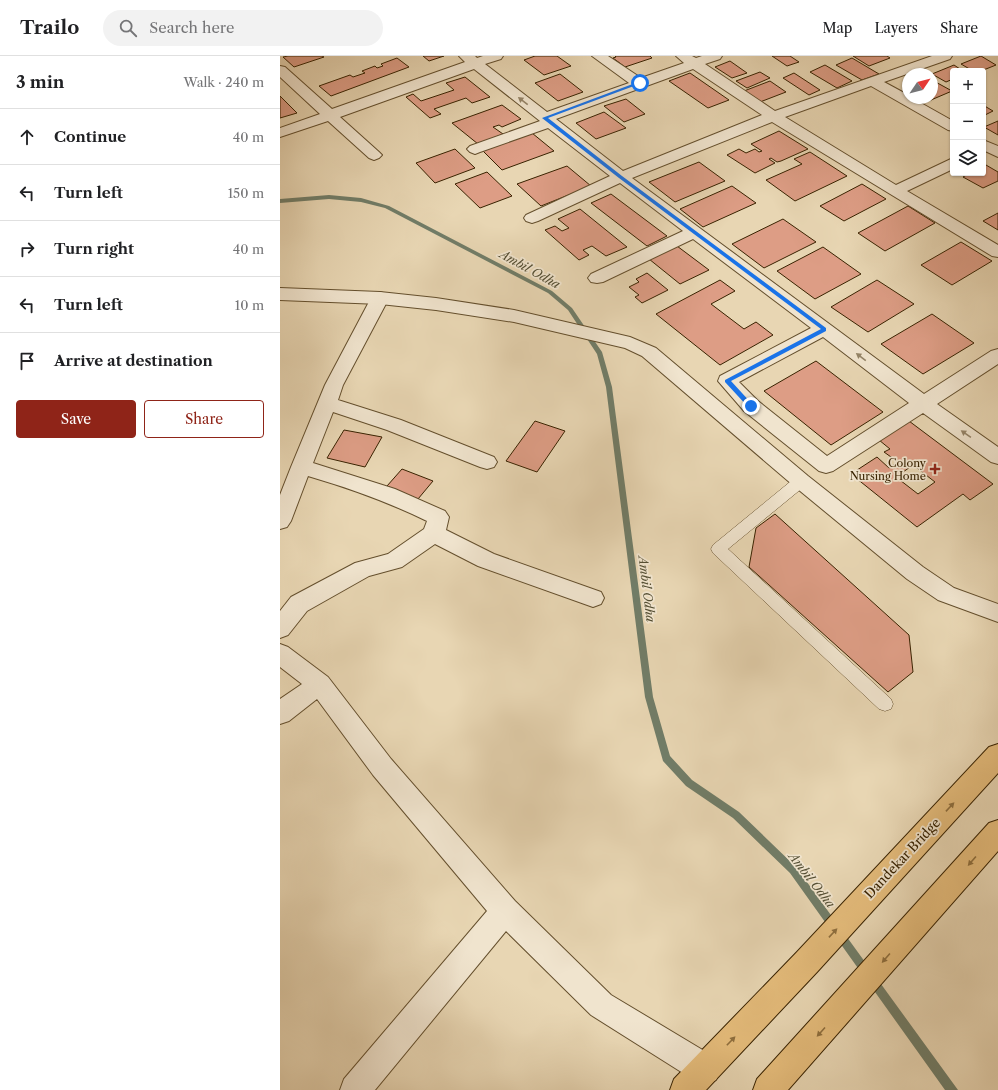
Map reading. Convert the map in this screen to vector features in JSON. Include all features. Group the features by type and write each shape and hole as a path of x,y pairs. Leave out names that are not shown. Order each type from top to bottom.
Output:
{"main road":[{"name":"Dandekar Bridge","path":"684,1090 807,962 998,755"},
{"path":"768,1090 998,832"}],"street":[{"path":"280,133 471,60 496,56"},
{"path":"599,56 640,83"},
{"path":"475,149 640,83 689,60 715,56"},
{"path":"532,218 620,177 773,116 874,82 921,59 945,56"},
{"path":"471,60 620,177 924,404 998,457"},
{"path":"689,60 773,116 998,252"},
{"path":"280,70 374,154"},
{"path":"874,82 950,125"},
{"path":"895,191 950,164"},
{"path":"597,278 694,232"},
{"path":"280,294 380,298 436,304 514,316 630,342 649,352 801,481 915,573 946,594 998,613"},
{"path":"280,521 334,385 380,298"},
{"path":"824,329 727,381 751,406 826,466 998,355"},
{"path":"327,403 394,425 486,462"},
{"path":"280,628 299,604 363,569 394,561 434,534 438,517 410,503 302,467"},
{"path":"434,534 486,560 593,598"},
{"path":"280,654 320,684 382,767 505,911 601,1005 705,1068"},
{"path":"280,713 320,684"},
{"path":"355,1090 505,911"}],"lane":[{"path":"801,481 718,549 885,704"}],"building":[{"path":"423,56 444,56 429,61"},
{"path":"535,56 557,56 571,66 544,75 524,60"},
{"path":"615,56 650,56 652,58 625,67 613,58 616,57"},
{"path":"772,56 790,56 799,62 787,66"},
{"path":"853,56 887,56 890,58 869,66"},
{"path":"981,56 996,65 986,69 968,68 961,64"},
{"path":"283,57 324,57 294,67"},
{"path":"397,58 409,67 331,96 319,86 350,75 353,77 365,73 362,71 375,66 377,68 383,66 381,64"},
{"path":"852,58 879,74 862,80 836,65"},
{"path":"730,61 747,73 732,78 715,67"},
{"path":"825,65 852,81 837,88 810,72"},
{"path":"954,65 958,68 950,68 950,80 946,82 938,77 938,72"},
{"path":"760,72 770,78 747,88 736,81"},
{"path":"690,73 729,100 708,108 669,81"},
{"path":"794,73 820,90 809,95 783,78"},
{"path":"560,74 583,92 558,101 535,83"},
{"path":"465,77 490,97 472,103 466,98 434,109 441,114 430,118 406,97 413,94 421,101 454,90 446,83"},
{"path":"770,81 786,92 760,102 744,91"},
{"path":"938,83 950,90 950,92 938,97"},
{"path":"280,96 297,113 280,118"},
{"path":"626,99 645,114 624,122 604,106"},
{"path":"502,105 521,119 502,127 499,125 493,127 503,134 478,144 452,123"},
{"path":"986,107 993,111 986,114"},
{"path":"604,112 626,128 596,139 576,123"},
{"path":"998,121 998,135 986,128 986,126"},
{"path":"779,131 808,149 777,162 771,158 769,159 775,163 755,173 727,155 739,149 746,153 755,149 759,152 762,151 751,144"},
{"path":"532,133 554,151 502,170 482,150"},
{"path":"455,149 475,168 435,183 416,163"},
{"path":"810,152 847,176 795,201 766,180 802,164 794,159"},
{"path":"699,162 725,181 675,202 649,182"},
{"path":"986,165 998,172 998,181 983,188 963,177 986,176"},
{"path":"567,166 591,186 541,206 517,184"},
{"path":"487,172 512,196 480,208 455,184"},
{"path":"862,184 886,199 844,221 820,206"},
{"path":"732,186 756,203 703,227 680,209"},
{"path":"611,194 667,236 647,246 591,203"},
{"path":"908,206 935,223 885,251 858,233"},
{"path":"580,209 627,247 606,256 592,246 583,250 589,255 579,260 545,230 555,226 562,231 569,228 558,219"},
{"path":"998,213 998,230 983,221"},
{"path":"783,219 816,242 764,268 732,244"},
{"path":"961,242 992,261 952,285 921,265"},
{"path":"677,246 709,270 680,284 649,259"},
{"path":"823,247 861,274 815,299 777,271"},
{"path":"647,273 668,290 642,303 635,297 639,295 629,287 639,282 636,279"},
{"path":"720,280 735,291 711,304 744,329 756,322 773,335 720,365 656,314"},
{"path":"877,280 914,304 868,332 831,307"},
{"path":"932,314 974,343 923,374 881,344"},
{"path":"816,361 883,412 831,445 764,391"},
{"path":"535,421 565,431 537,472 506,461"},
{"path":"909,421 993,484 970,500 963,494 917,527 851,474 877,457 889,468 898,462 884,452 890,449 879,440","holes":["913,465 935,482 918,494 896,477"]},
{"path":"344,430 382,437 365,467 327,458"},
{"path":"402,469 433,481 418,499 387,486"},
{"path":"775,514 909,635 913,672 888,692 749,567 756,528"}],"waterway":[{"name":"Ambil Odha","path":"280,201 329,197 361,200 387,207 550,292 570,309 600,354 609,387 649,697 666,758 689,783 736,815 793,870 952,1090"}],"place":[{"name":"Colony Nursing Home","path":"935,469"}],"route":[{"path":"640,83 545,118 620,177 824,329 727,381 751,406"}]}
